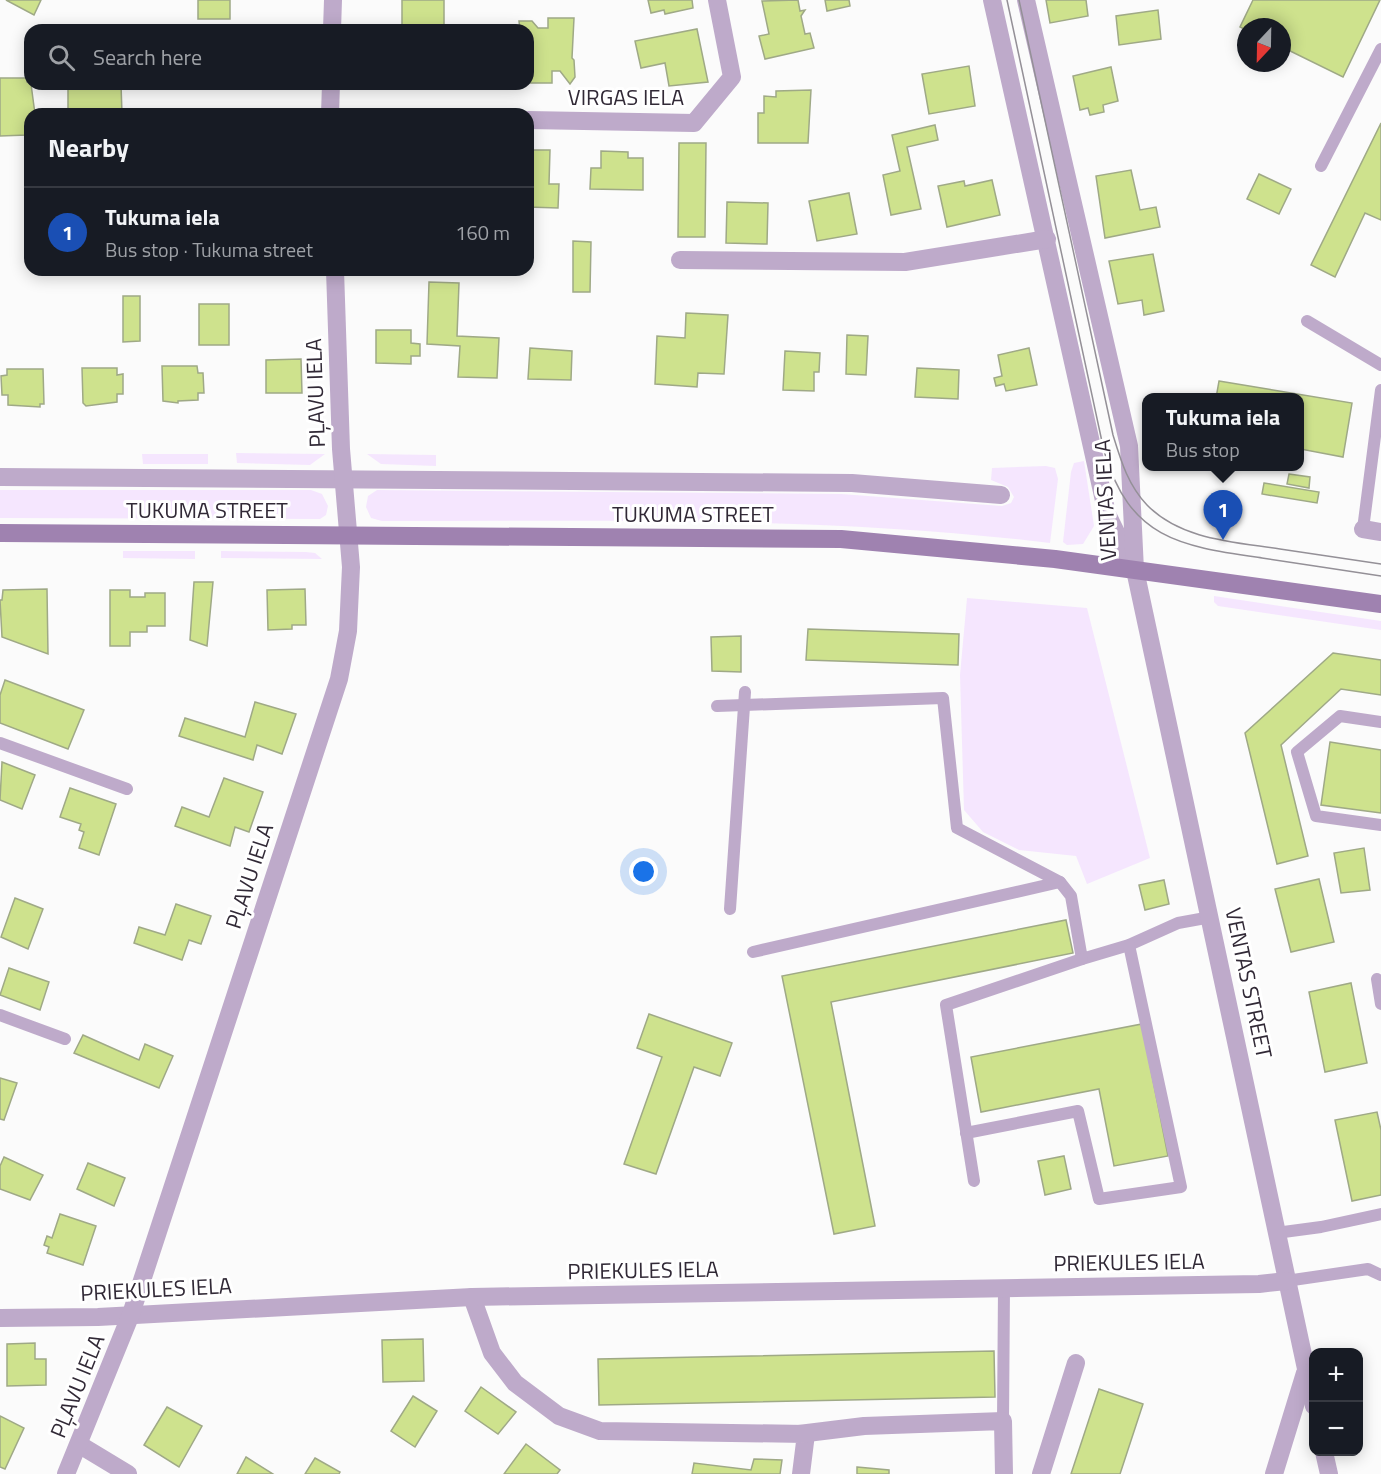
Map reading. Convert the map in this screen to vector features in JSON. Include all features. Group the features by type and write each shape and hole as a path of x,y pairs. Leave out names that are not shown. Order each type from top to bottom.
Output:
{"street":[{"path":"332,24 333,0"},
{"name":"VIRGAS IELA","path":"534,120 694,123 732,77 717,0"},
{"name":"VENTAS IELA","path":"992,0 1107,514 1135,570"},
{"name":"VENTAS IELA","path":"1026,0 1129,446 1135,570"},
{"path":"330,108 331,90"},
{"path":"680,260 905,262 1047,239"},
{"name":"PĻAVU IELA","path":"66,1474 80,1445 131,1314 339,679 348,631 350,536 344,477 335,276"},
{"path":"0,477 344,477 852,483 1000,495"},
{"path":"1363,529 1381,532"},
{"name":"TUKUMA STREET","path":"0,533 841,539 1055,559 1381,604"},
{"name":"VENTAS STREET","path":"1135,570 1313,1402"},
{"name":"PRIEKULES IELA","path":"0,1318 131,1314 472,1297 1259,1284 1286,1281"},
{"path":"472,1297 492,1353 515,1383 559,1416 600,1431 806,1434 801,1474"},
{"path":"1041,1474 1076,1363"},
{"path":"1274,1474 1305,1371"},
{"path":"799,1434 864,1426 1003,1421 1004,1474"},
{"path":"80,1445 129,1474"},
{"path":"1325,1456 1329,1474"}],"lane":[{"path":"1321,166 1381,49"},
{"path":"1307,321 1381,365"},
{"path":"1363,529 1381,390"},
{"path":"730,909 746,705 745,692"},
{"path":"717,706 943,698 957,828 1060,882 1071,897 1082,958"},
{"path":"1381,722 1340,716 1297,752 1316,816 1381,825"},
{"path":"0,743 127,789"},
{"path":"753,952 1060,882"},
{"path":"974,1181 946,1005 1082,958 1129,945 1178,923 1211,917"},
{"path":"966,1133 1078,1111 1099,1199 1181,1187 1129,945"},
{"path":"1377,979 1381,1004"},
{"path":"0,1016 65,1039"},
{"path":"1276,1233 1321,1227 1381,1214"},
{"path":"1286,1281 1368,1269 1381,1275"},
{"path":"1003,1421 1004,1288"}],"shaded area":[{"path":"236,453 325,454 310,465 237,463"},
{"path":"142,454 208,454 208,464 143,464"},
{"path":"367,454 436,455 436,466 381,464"},
{"path":"1084,461 1094,526 1083,544 1067,545 1063,542 1071,472 1074,463"},
{"path":"1046,466 1055,468 1058,479 1050,543 967,534 800,524 633,521 382,521 371,518 366,507 368,496 377,490 841,494 1002,506 1011,503 1014,497 1008,487 991,480 992,468"},
{"path":"0,490 311,490 322,494 328,506 326,515 320,519 0,518"},
{"path":"123,551 195,551 195,559 123,558"},
{"path":"221,551 306,552 315,553 322,559 221,558"},
{"path":"1214,596 1381,621 1381,630 1218,606 1214,602"},
{"path":"967,598 1087,608 1150,858 1087,884 1076,856 1019,850 983,832 964,810 960,675"}],"building":[{"path":"6,0 41,0 34,15"},
{"path":"198,0 230,0 230,19 198,19"},
{"path":"402,0 444,0 444,24 402,24"},
{"path":"648,0 692,0 693,8 665,14 664,10 651,13"},
{"path":"798,0 800,11 805,10 801,16 805,34 810,33 814,48 765,59 759,36 769,34 762,1"},
{"path":"825,0 849,0 850,6 827,11"},
{"path":"1046,0 1086,0 1088,16 1050,23"},
{"path":"1253,0 1380,0 1343,77 1291,51 1291,18 1244,18"},
{"path":"1158,10 1161,39 1119,45 1116,16"},
{"path":"548,18 574,18 572,58 575,77 570,84 560,71 552,71 552,83 534,83 534,24 519,24 519,21 532,21 538,28 548,28"},
{"path":"697,29 708,82 669,86 665,63 641,68 635,41"},
{"path":"969,66 975,106 929,114 922,74"},
{"path":"1111,67 1118,101 1103,105 1104,112 1090,115 1088,108 1080,110 1073,76"},
{"path":"0,78 24,78 24,90 32,90 34,108 24,108 24,135 0,136"},
{"path":"68,90 121,90 122,108 68,108"},
{"path":"811,90 808,143 758,143 758,113 764,113 764,96 776,97 776,91"},
{"path":"1381,123 1381,220 1365,213 1335,277 1311,265"},
{"path":"935,125 938,140 907,147 921,209 891,215 883,175 900,171 892,135"},
{"path":"679,143 706,143 705,237 678,237"},
{"path":"534,150 550,150 549,184 559,184 558,208 534,207"},
{"path":"601,151 628,152 628,158 643,158 643,190 590,189 591,168 601,168"},
{"path":"1131,170 1140,210 1156,207 1160,227 1105,238 1096,176"},
{"path":"1259,174 1291,189 1279,214 1247,199"},
{"path":"992,180 1000,215 947,227 938,186 964,181 965,186"},
{"path":"849,193 857,234 817,241 809,201"},
{"path":"727,202 768,203 767,244 726,243"},
{"path":"573,241 591,242 590,292 573,292"},
{"path":"1153,254 1164,311 1144,315 1142,300 1118,304 1109,261"},
{"path":"429,282 459,283 457,336 499,338 497,378 458,377 460,346 427,344"},
{"path":"123,296 140,296 140,341 123,342"},
{"path":"199,304 229,304 229,345 199,345"},
{"path":"686,313 728,315 724,374 698,373 697,387 655,384 657,336 685,338"},
{"path":"376,330 411,330 411,343 420,344 420,356 411,356 411,364 376,363"},
{"path":"847,335 868,336 866,375 846,374"},
{"path":"530,348 572,351 571,380 528,379"},
{"path":"1029,348 1037,385 1006,391 1004,384 996,386 994,378 1002,376 998,355"},
{"path":"785,351 820,353 819,372 814,372 814,391 783,390"},
{"path":"301,359 302,393 266,393 266,360"},
{"path":"162,366 197,366 198,373 203,373 204,393 198,393 198,400 178,401 178,403 163,401"},
{"path":"82,368 117,368 117,375 123,374 123,394 117,394 117,402 86,406 83,403"},
{"path":"917,368 959,370 958,399 915,397"},
{"path":"7,369 43,369 44,404 40,404 40,407 8,405 8,395 2,395 1,376 7,375"},
{"path":"1219,381 1292,393 1217,393"},
{"path":"1304,395 1352,403 1343,457 1304,450"},
{"path":"1289,474 1310,477 1309,488 1287,484"},
{"path":"1264,483 1319,492 1317,503 1262,494"},
{"path":"194,582 213,582 207,646 190,640"},
{"path":"47,589 48,654 2,637 0,600 2,600 3,590"},
{"path":"305,589 306,625 292,625 292,629 268,630 267,590"},
{"path":"110,590 130,590 130,597 145,597 145,593 165,593 165,626 147,626 147,632 130,632 130,646 110,646"},
{"path":"808,629 959,634 958,665 806,660"},
{"path":"741,636 741,672 712,671 711,637"},
{"path":"1333,653 1381,660 1381,695 1341,689 1281,745 1308,856 1277,864 1245,733"},
{"path":"5,680 84,710 68,749 0,723 0,695"},
{"path":"255,702 296,714 282,754 257,745 253,760 179,736 185,718 245,737"},
{"path":"1330,742 1381,750 1381,813 1321,805"},
{"path":"2,762 35,775 22,809 0,800"},
{"path":"224,778 263,792 249,832 235,827 230,846 175,826 182,807 209,817"},
{"path":"70,788 116,804 99,855 79,848 84,832 79,830 81,824 60,817"},
{"path":"1364,848 1370,890 1341,893 1334,853"},
{"path":"1319,879 1334,942 1291,952 1275,889"},
{"path":"1164,880 1169,904 1145,910 1139,885"},
{"path":"15,898 43,909 28,949 1,937"},
{"path":"176,904 211,916 201,944 189,940 182,960 134,943 139,927 165,935"},
{"path":"1066,920 1073,953 831,1002 875,1226 834,1234 782,976"},
{"path":"9,968 49,982 40,1010 0,995"},
{"path":"1351,983 1367,1063 1325,1072 1309,992"},
{"path":"649,1014 732,1043 720,1076 694,1067 656,1174 624,1164 662,1057 637,1048"},
{"path":"1142,1024 1168,1156 1114,1166 1099,1089 981,1112 971,1057"},
{"path":"83,1035 139,1060 145,1044 173,1056 159,1088 74,1053"},
{"path":"0,1078 17,1083 4,1120 0,1119"},
{"path":"1377,1112 1381,1130 1381,1195 1352,1201 1335,1120"},
{"path":"1064,1156 1071,1189 1045,1195 1038,1161"},
{"path":"4,1157 43,1175 30,1200 0,1189 0,1166"},
{"path":"88,1163 125,1178 114,1206 77,1189"},
{"path":"60,1214 96,1226 83,1265 47,1253 49,1247 44,1245 47,1236 52,1238"},
{"path":"423,1339 424,1381 383,1382 382,1340"},
{"path":"35,1343 35,1359 46,1359 46,1385 7,1386 7,1344"},
{"path":"994,1351 995,1397 599,1405 598,1359"},
{"path":"481,1387 516,1412 498,1434 465,1411"},
{"path":"1099,1389 1143,1404 1120,1474 1071,1474"},
{"path":"413,1396 437,1411 415,1447 391,1431"},
{"path":"167,1407 202,1426 179,1467 144,1445"},
{"path":"0,1416 24,1428 5,1469 0,1467"},
{"path":"526,1444 560,1470 557,1474 504,1474"},
{"path":"246,1457 273,1474 237,1474"},
{"path":"315,1458 340,1472 339,1474 305,1474"},
{"path":"754,1459 782,1460 780,1474 692,1474 694,1463 751,1470"},
{"path":"857,1467 889,1470 889,1474 857,1474"}],"tram line":[{"path":"1007,0 1104,451 1115,481 1128,504 1144,521 1162,533 1207,549 1381,576"},
{"path":"1019,0 1113,435 1122,463 1140,497 1161,517 1176,526 1209,538 1381,564"}],"place":[{"name":"Tukuma iela","path":"1223,540"}]}
